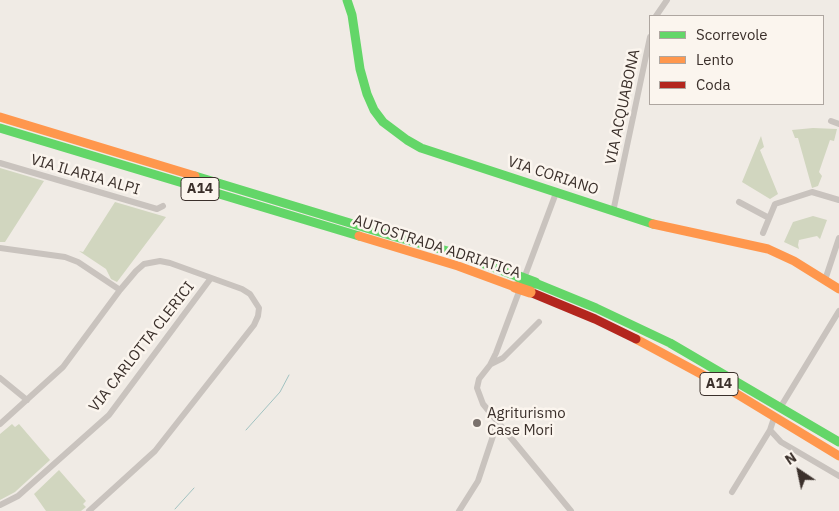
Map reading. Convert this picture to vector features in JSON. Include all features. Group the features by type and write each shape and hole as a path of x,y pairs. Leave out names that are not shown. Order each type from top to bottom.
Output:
{"main road":[{"name":"VIA CORIANO","path":"346,0 352,15 360,69 367,94 374,110 396,134 421,148 613,212 679,231 768,249 794,261 839,289"},
{"name":"AUTOSTRADA ADRIATICA","path":"0,117 454,253 532,288 656,349 727,388 839,456"},
{"name":"AUTOSTRADA ADRIATICA","path":"0,128 458,266 517,282"},
{"name":"AUTOSTRADA ADRIATICA","path":"532,288 596,308 670,343 839,442"}],"street":[{"path":"657,15 666,0"},
{"name":"VIA ACQUABONA","path":"613,212 649,42"},
{"path":"831,122 839,124"},
{"name":"VIA ILARIA ALPI","path":"0,163 157,209 163,206"},
{"path":"763,233 776,204 812,192 839,200"},
{"path":"556,194 496,353 490,365 479,379 477,388 483,404 571,511"},
{"path":"739,202 769,218"},
{"path":"825,280 839,238"},
{"path":"0,248 64,257 78,262 120,290"},
{"path":"0,424 63,367 120,290 144,264 160,261 170,263 242,289 253,297 259,308 254,325 155,451 89,511"},
{"name":"VIA CARLOTTA CLERICI","path":"0,505 18,496 109,415 211,278"},
{"path":"783,403 839,311"},
{"path":"490,365 502,358 539,322"},
{"path":"0,378 27,400"},
{"path":"459,511 478,481 498,421"},
{"path":"732,492 770,430 773,421"},
{"path":"770,430 781,442 839,476"}],"green space":[{"path":"813,128 837,129 834,141 830,140 819,172 822,176 818,186 812,188 798,138 795,138 792,130"},
{"path":"761,136 764,147 760,150 778,194 770,199 742,182"},
{"path":"0,168 44,181 5,242 0,242"},
{"path":"115,202 166,217 117,282 111,279 106,269 79,251 83,252"},
{"path":"813,216 827,220 820,239 817,236 799,240 799,249 784,242 793,222"},
{"path":"12,424 15,427 19,424 50,460 15,492 0,500 0,434"},
{"path":"59,470 86,501 83,504 86,507 81,511 46,511 34,494"}],"waterway":[{"path":"246,430 280,392 289,375"},
{"path":"175,509 194,488"}],"traffic: fast":[{"path":"347,0 352,15 360,69 367,94 374,110 383,122 407,140 421,148 653,224"},
{"path":"0,128 359,236"},
{"path":"195,176 455,253 519,277"},
{"path":"519,277 535,283"},
{"path":"535,283 596,308 670,343 839,442"}],"traffic: slow":[{"path":"0,117 195,176"},
{"path":"653,224 768,249 794,261 839,289"},
{"path":"359,236 458,266 515,287"},
{"path":"515,287 530,292"},
{"path":"636,339 727,388 839,456"}],"traffic: jam":[{"path":"530,292 595,319 636,339"}],"place":[{"name":"Agriturismo Case Mori","path":"477,423"}]}
